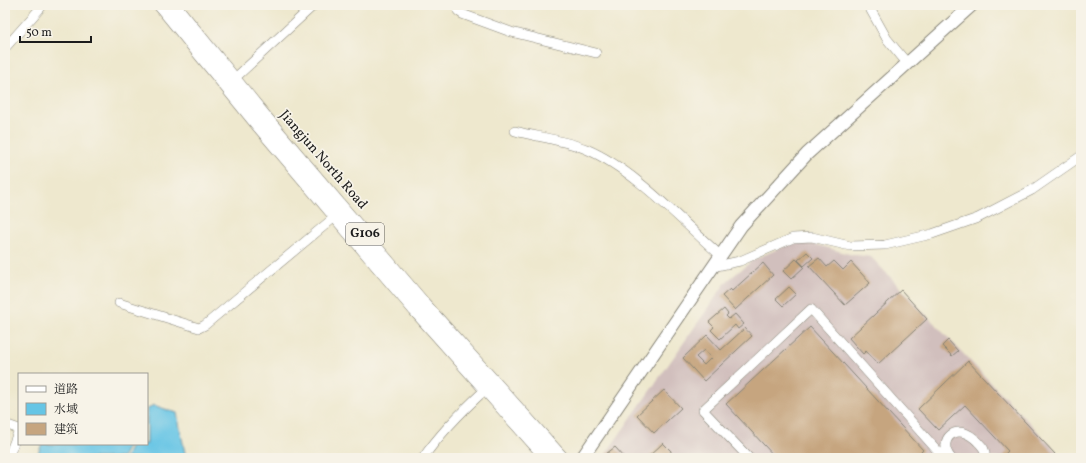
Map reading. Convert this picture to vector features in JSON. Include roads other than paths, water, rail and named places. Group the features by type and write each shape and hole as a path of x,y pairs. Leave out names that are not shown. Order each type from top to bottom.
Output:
{"highway":[{"name":"Jiangjun North Road","path":"160,5 252,118 415,310 547,458"},
{"name":"Jiangjun North Road","path":"174,5 234,80 423,303 562,458"}],"main road":[{"path":"582,458 741,226 790,172 907,63 972,5"}],"street":[{"path":"5,48 43,5"},
{"path":"234,80 314,5"},
{"path":"457,5 458,11 462,14 511,32 596,53"},
{"path":"868,5 887,39 907,63"},
{"path":"515,131 584,148 609,161 644,187 720,255"},
{"path":"712,267 740,261 793,238 812,237 850,246 885,245 932,234 978,218 1032,190 1081,156"},
{"path":"118,303 200,328 336,216"},
{"path":"749,458 703,410 811,308 944,458"},
{"path":"423,458 441,433 457,415 486,389"},
{"path":"5,424 18,430"},
{"path":"951,458 946,449 947,440 952,434 960,431 971,435 984,448 985,458"},
{"path":"8,458 18,433"}],"water":[{"path":"153,405 177,413 186,458 125,458 132,445 148,445 148,409"},
{"path":"42,445 128,445 122,458 36,458"}]}
